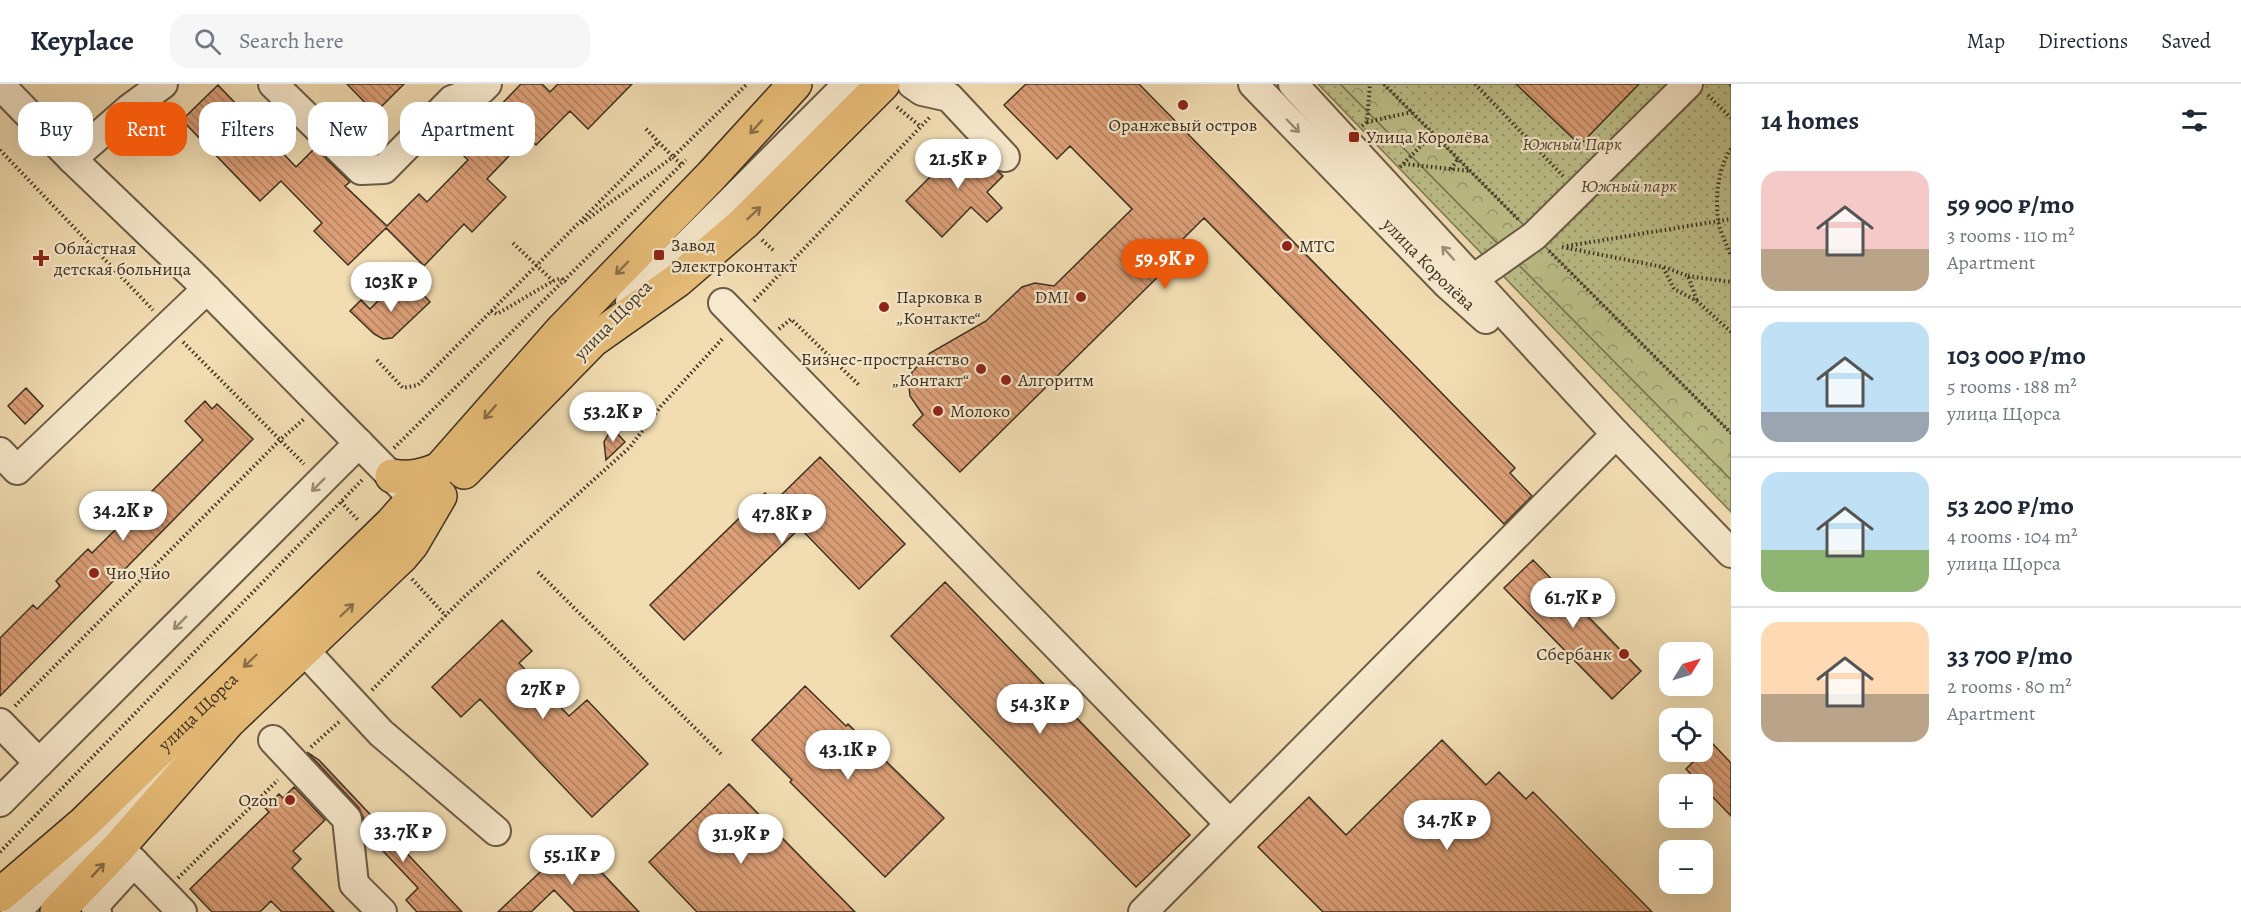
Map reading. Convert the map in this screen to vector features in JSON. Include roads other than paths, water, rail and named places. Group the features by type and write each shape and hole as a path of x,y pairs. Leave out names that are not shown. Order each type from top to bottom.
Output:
{"main road":[{"path":"423,493 562,330 712,176 795,84"},
{"path":"593,340 678,280 736,230 883,84"},
{"name":"улица Щорса","path":"0,895 84,823 388,542 412,544 423,493 593,340"},
{"name":"улица Щорса","path":"57,912 126,854 229,721 304,650 388,542"}],"street":[{"path":"72,159 129,109 163,84"},
{"path":"273,84 361,170 384,169 452,100 482,89 487,84"},
{"name":"улица Щорса","path":"735,195 825,84"},
{"name":"улица Щорса","path":"593,340 848,84"},
{"name":"улица Королёва","path":"1253,84 1447,284 1616,434"},
{"name":"улица Королёва","path":"1293,84 1472,280 1731,553"},
{"path":"0,85 359,443 423,493"},
{"path":"1472,280 1545,241 1578,192 1696,87"},
{"path":"928,91 1005,157"},
{"path":"0,453 17,470 169,326 202,284"},
{"path":"731,311 1230,824"},
{"path":"1143,912 1616,434"},
{"path":"0,802 359,443"},
{"path":"304,650 381,733 496,831"},
{"path":"4,718 39,764"},
{"name":"улица Щорса","path":"15,912 122,808 229,721"},
{"path":"273,740 347,819 354,884 382,912"},
{"path":"6,912 84,823"},
{"path":"97,912 95,906 126,854 173,902"}],"place":[{"name":"Оранжевый остров","path":"1183,105"},
{"name":"Улица Королёва","path":"1354,137"},
{"name":"МТС","path":"1287,246"},
{"name":"Завод Электроконтакт","path":"659,255"},
{"name":"Областная детская больница","path":"41,258"},
{"name":"DMI","path":"1081,297"},
{"name":"Парковка в „Контакте“","path":"884,307"},
{"name":"Бизнес-пространство „Контакт“","path":"981,369"},
{"name":"Алгоритм","path":"1006,380"},
{"name":"Молоко","path":"938,411"},
{"name":"Чио Чио","path":"94,573"},
{"name":"Сбербанк","path":"1624,654"},
{"name":"Ozon","path":"290,800"}],"park label":[{"name":"Южный Парк","path":"1572,144"},
{"name":"Южный парк","path":"1629,186"}]}
